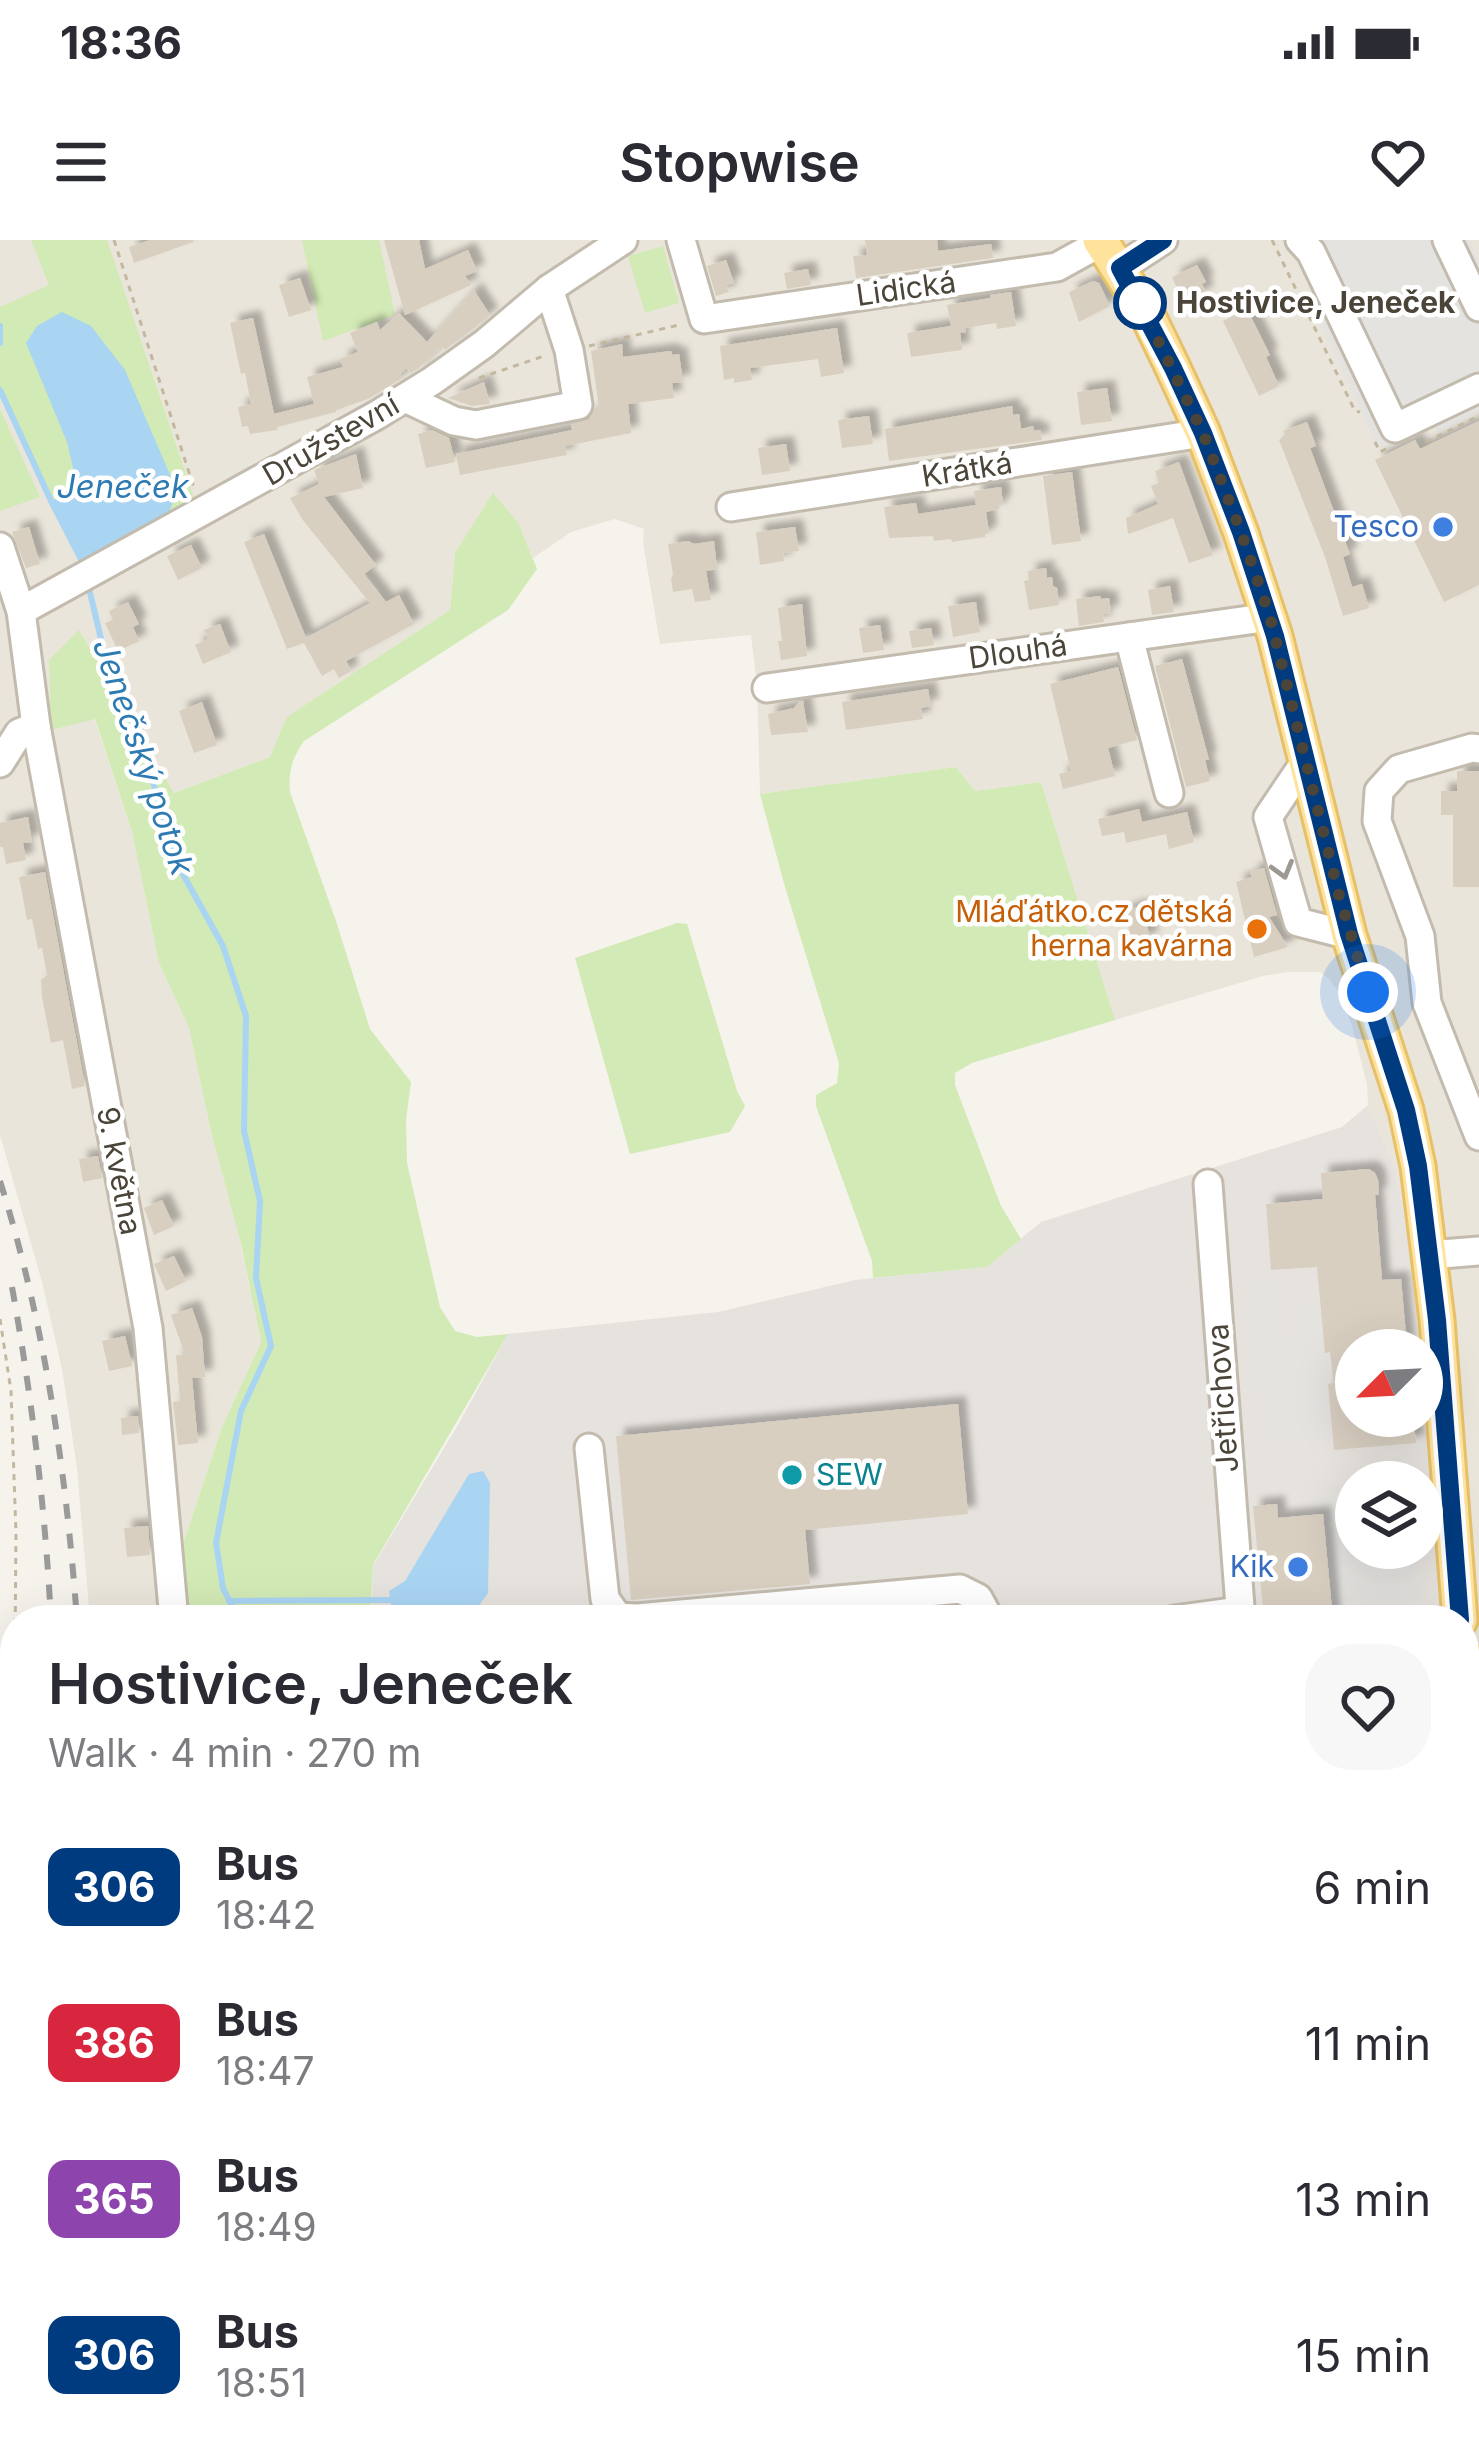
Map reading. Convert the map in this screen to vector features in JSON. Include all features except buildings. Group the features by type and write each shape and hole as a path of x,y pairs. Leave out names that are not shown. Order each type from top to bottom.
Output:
{"main road":[{"path":"1107,250 1155,331 1203,433 1241,532 1270,617 1349,934 1406,1110 1418,1166 1437,1320 1459,1605"}],"street":[{"name":"Družstevní","path":"22,611 405,398 484,344 549,289 623,240"},
{"name":"Lidická","path":"681,240 704,319 1057,267 1107,250 1163,240"},
{"path":"1447,240 1479,307"},
{"path":"1316,244 1395,428 1479,388"},
{"path":"405,398 454,421 476,425 578,405 569,350 549,289"},
{"name":"Krátká","path":"731,508 1203,433"},
{"name":"9. května","path":"0,547 22,611 36,726 148,1328 173,1605"},
{"name":"Dlouhá","path":"766,688 1270,617"},
{"path":"1129,637 1169,793"},
{"path":"0,764 19,733 36,726"},
{"path":"1479,749 1399,769 1379,790 1377,821 1420,935 1427,1003 1479,1136"},
{"path":"1305,762 1268,817 1298,922 1349,934"},
{"name":"Jetřichova","path":"1208,1184 1239,1605"},
{"path":"1429,1255 1479,1251"},
{"path":"589,1448 609,1605"},
{"path":"782,1605 960,1589 982,1605"}],"path":[{"path":"114,240 202,513"},
{"path":"0,1319 11,1391 15,1605"}],"shaded area":[{"path":"0,240 1479,240 1479,1605 1441,1605 1443,1461 1430,1461 1428,1437 1443,1437 1443,1329 1420,1329 1395,1168 1368,1105 1352,1026 1329,979 1320,972 1263,976 1115,1020 1041,782 975,791 956,767 760,794 751,635 660,644 644,529 615,519 571,532 533,558 519,524 455,553 450,610 288,717 270,757 174,793 79,631 51,729 94,718 132,832 159,963 189,1028 261,1342 222,1427 183,1544 187,1605 89,1605 77,1468 42,1282 0,1135"},
{"path":"1316,240 1469,240 1479,261 1479,412 1437,432 1431,422 1378,447 1311,306 1320,302"},
{"path":"1368,1105 1395,1168 1413,1265 1418,1329 1335,1329 1335,1437 1427,1437 1429,1461 1335,1461 1335,1569 1439,1569 1442,1605 372,1605 373,1566 508,1334 718,1312 855,1280 987,1267 1041,1222 1342,1127"},
{"path":"1278,1282 1287,1346 1303,1328 1302,1307 1321,1305 1332,1435 1266,1441 1258,1348 1267,1345 1255,1344 1249,1287"},
{"path":"1335,1492 1335,1569 1417,1569 1420,1605 1333,1605 1323,1493"},
{"path":"883,1594 884,1605 779,1605"}],"green space":[{"path":"31,240 107,240 196,504 168,515 67,442 75,476 52,503 0,390 0,307 49,285"},
{"path":"302,240 379,240 395,315 323,341"},
{"path":"663,246 679,303 645,313 628,256"},
{"path":"0,409 40,497 0,511"},
{"path":"493,493 519,524 537,569 508,610 304,741 292,765 290,792 370,1029 411,1082 407,1163 440,1307 455,1331 477,1337 508,1334 373,1565 371,1605 187,1605 183,1544 222,1427 261,1342 189,1028 159,963 132,832 95,719 51,730 49,660 79,630 174,793 270,757 287,717 450,610 455,553"},
{"path":"956,767 975,791 1041,782 1115,1020 972,1063 955,1073 955,1085 1001,1206 1021,1239 987,1267 873,1278 872,1261 816,1106 816,1095 837,1083 839,1063 760,794"},
{"path":"677,923 687,924 745,1106 730,1132 630,1154 575,958"}],"water":[{"name":"Jeneček","path":"62,312 91,326 125,370 177,491 168,515 83,562 52,503 75,476 67,442 26,343 37,326"},
{"path":"483,1471 490,1483 488,1593 479,1605 391,1605 389,1591 405,1581 469,1474"}],"waterway":[{"name":"Jenečský potok","path":"0,326 0,343"},
{"name":"Jenečský potok","path":"0,390 84,565"},
{"name":"Jenečský potok","path":"88,584 106,660 144,750 175,860 223,946 246,1016 244,1131 260,1201 256,1278 271,1346 241,1411 216,1543 223,1588 232,1605"},
{"path":"229,1601 391,1600"}],"railway":[{"path":"0,1181 51,1398 76,1605"},
{"path":"12,1287 37,1453 50,1605"}],"bus line":[{"name":"306","path":"1163,240 1120,268 1203,433 1241,532 1275,636 1349,934 1406,1110 1418,1166 1437,1320 1459,1605"}],"place":[{"name":"Hostivice, Jeneček","path":"1140,303"},
{"name":"Tesco","path":"1443,527"},
{"name":"Mláďátko.cz dětská herna kavárna","path":"1257,929"},
{"name":"SEW","path":"792,1475"},
{"name":"Kik","path":"1298,1567"}],"route":[{"path":"1140,303 1203,433 1270,617 1349,934 1368,992"}]}
